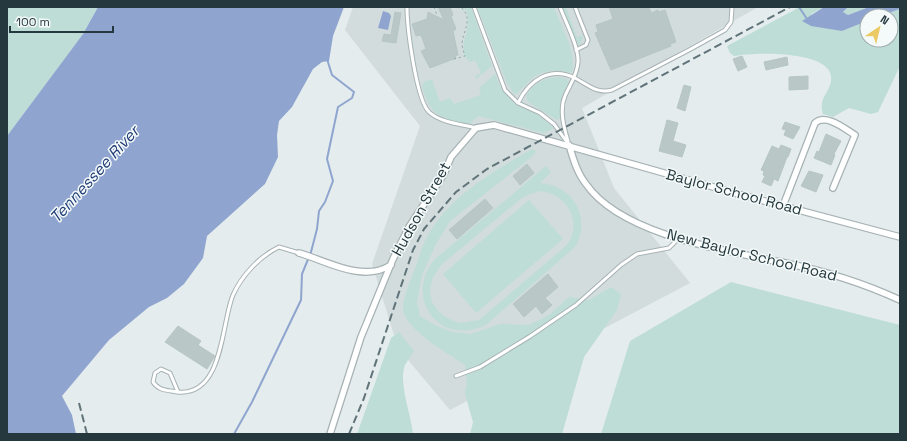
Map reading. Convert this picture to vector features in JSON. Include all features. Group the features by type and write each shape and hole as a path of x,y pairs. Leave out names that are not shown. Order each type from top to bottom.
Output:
{"street":[{"path":"783,206 815,123 821,119 830,121 855,135 834,188"},
{"path":"476,128 494,125 569,145"},
{"name":"Hudson Street","path":"330,434 361,337 391,265 409,227 444,174 451,157 476,128"},
{"name":"Baylor School Road","path":"569,145 609,158 900,237"},
{"name":"New Baylor School Road","path":"569,145 580,175 596,196 612,209 644,226 678,239 736,254 785,263 836,275 900,300"},
{"path":"300,253 355,271 370,273 391,265"}],"lane":[{"path":"407,7 407,19 413,58 421,96 428,111 435,116 452,123 476,128"},
{"path":"474,7 505,90 518,102 540,113 554,124 569,145"},
{"path":"560,7 576,50 578,61 574,78 564,98 564,128 569,145"},
{"path":"575,7 588,40 586,45 576,50"},
{"path":"518,102 529,85 544,76 556,74 574,78 595,89 606,91 612,90 724,30 731,22 732,7"},
{"path":"456,376 480,366 547,325 576,305 621,265 637,254 669,248 678,239"},
{"path":"178,392 170,373 161,369 156,372 153,378 156,386 165,390 178,392 187,392 198,387 209,375 218,358 223,343 225,321 233,295 240,282 262,258 279,247 300,253"}],"path":[{"path":"434,7 437,15"},
{"path":"454,59 465,56 462,41 468,21 466,13 461,7"}],"shaded area":[{"path":"353,7 758,7 582,108 614,188 690,283 450,410 398,348 372,264 420,126 345,30"}],"green space":[{"path":"7,7 98,7 83,34 7,136"},
{"path":"463,7 471,7 492,66 476,79 475,76 481,73 475,60 470,62 465,56 464,42 468,27 468,20 467,13"},
{"path":"477,7 554,7 570,48 573,64 572,72 567,73 550,71 539,74 515,95 507,83"},
{"path":"562,7 566,7 577,37 583,35 582,41 579,45 576,45"},
{"path":"800,7 824,7 811,14 842,31 859,24 859,48 899,48 900,9 900,66 878,112 871,114 849,108 833,117 823,114 823,98 830,86 831,76 827,68 817,61 804,57 772,54 734,56 730,53 727,46"},
{"path":"848,7 869,7 859,8 859,11 848,15 843,12"},
{"path":"495,74 501,88 516,105 536,113 554,128 544,133 478,116 470,124 444,118 433,110 425,96 422,86 425,81 432,80 440,102 450,98 454,104 481,95 479,88"},
{"path":"558,77 567,79 569,83 564,92 560,109 560,118 557,120 528,102 526,96 529,91 539,82"},
{"path":"532,149 536,151 533,156 450,221 436,244 422,275 417,301 420,316 435,325 452,332 471,334 500,324 529,325 549,315 569,297 589,300 611,287 621,294 617,310 584,357 562,434 470,434 473,422 465,394 467,383 465,365 429,341 411,325 403,309 404,300 424,243 433,227 444,213 470,188 485,177"},
{"path":"546,166 551,172 540,183 552,185 570,196 580,215 580,236 575,247 486,325 470,330 455,330 442,325 432,316 425,304 423,290 425,275 434,260","holes":["539,191 549,193 564,203 570,210 573,218 574,227 572,236 567,245 479,320 460,323 449,319 439,312 432,302 430,293 432,279 441,265 523,197"]},
{"path":"529,200 563,239 476,313 443,274"},
{"path":"731,282 900,325 900,434 601,434 630,341"},
{"path":"399,332 414,351 405,365 403,372 404,389 413,434 357,434 391,338"}],"water":[{"name":"Tennessee River","path":"98,7 344,7 333,36 329,61 322,62 313,69 292,107 279,121 277,135 278,157 265,184 207,236 203,258 184,284 167,298 149,307 109,340 62,396 72,415 76,434 7,434 7,136 83,34"},
{"path":"824,7 848,7 843,12 848,15 859,11 859,24 842,31 811,26 802,21"},
{"path":"900,7 900,9 899,8 866,8"},
{"path":"383,11 389,13 391,16 388,30 378,28"}],"building":[{"path":"438,7 450,7 453,15 451,16 456,29 453,31 458,55 455,56 456,58 430,68 421,51 426,49 421,35 416,36 412,24 427,19 428,12 444,20"},
{"path":"609,7 649,7 651,13 658,10 659,12 665,10 676,42 670,44 671,46 611,70 595,33 598,32 596,25 613,19"},
{"path":"395,12 401,13 396,43 382,41 384,34 391,35"},
{"path":"742,56 747,67 738,71 733,59"},
{"path":"787,57 788,65 766,70 764,62"},
{"path":"808,76 808,89 789,90 789,77"},
{"path":"684,85 691,87 685,111 677,108"},
{"path":"667,120 678,123 673,141 686,145 682,157 659,151"},
{"path":"785,122 800,127 793,139 784,135 786,130 782,129"},
{"path":"826,134 841,141 834,154 835,155 831,165 814,158 817,151 819,152"},
{"path":"781,145 791,149 778,181 774,179 771,186 762,182 765,176 763,175 764,171 761,170 772,146 779,149"},
{"path":"527,164 534,173 520,185 513,176"},
{"path":"809,171 823,175 816,192 801,186"},
{"path":"485,199 493,208 457,239 449,230"},
{"path":"548,274 558,287 545,298 552,305 542,314 536,306 524,317 513,304"},
{"path":"178,326 201,341 198,345 215,356 207,369 165,342"}],"waterway":[{"path":"799,7 807,19"},
{"path":"234,434 252,402 301,300 302,274 311,252 317,229 319,211 325,202 333,181 327,159 338,107 352,98 354,92 332,75 327,59"}],"railway":[{"path":"349,434 364,398 413,250 424,229 456,192 487,169 790,7"},
{"path":"79,403 87,434"}]}
